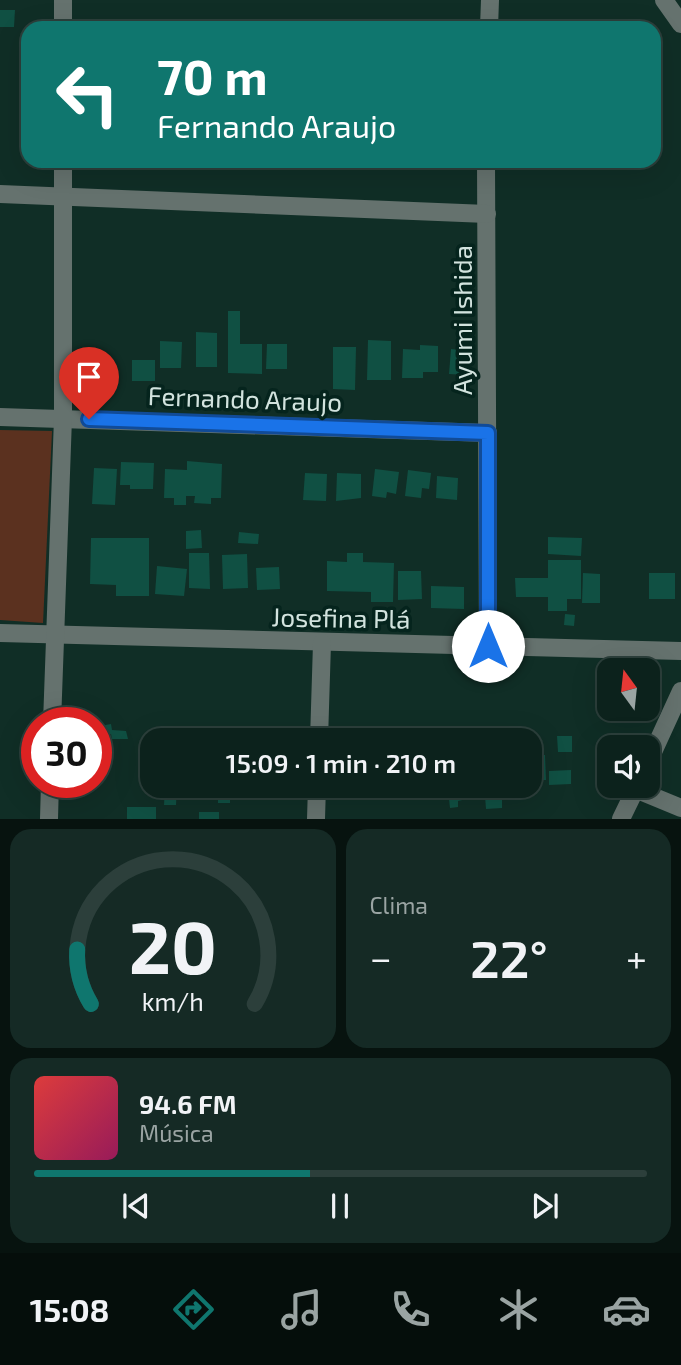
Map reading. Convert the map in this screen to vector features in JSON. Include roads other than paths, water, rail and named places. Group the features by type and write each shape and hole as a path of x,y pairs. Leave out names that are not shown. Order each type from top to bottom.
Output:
{"street":[{"path":"63,0 63,21"},
{"path":"489,21 490,0"},
{"path":"664,0 681,24"},
{"path":"53,707 63,418 63,168"},
{"name":"Ayumi Ishida","path":"486,168 488,646"},
{"path":"0,194 487,214"},
{"name":"Fernando Araujo","path":"0,417 488,433"},
{"name":"Josefina Plá","path":"0,633 681,651"},
{"path":"319,728 322,643"},
{"path":"660,737 681,691"},
{"path":"49,819 50,798"},
{"path":"316,819 317,798"},
{"path":"621,819 631,798"},
{"path":"660,798 681,808"}]}
